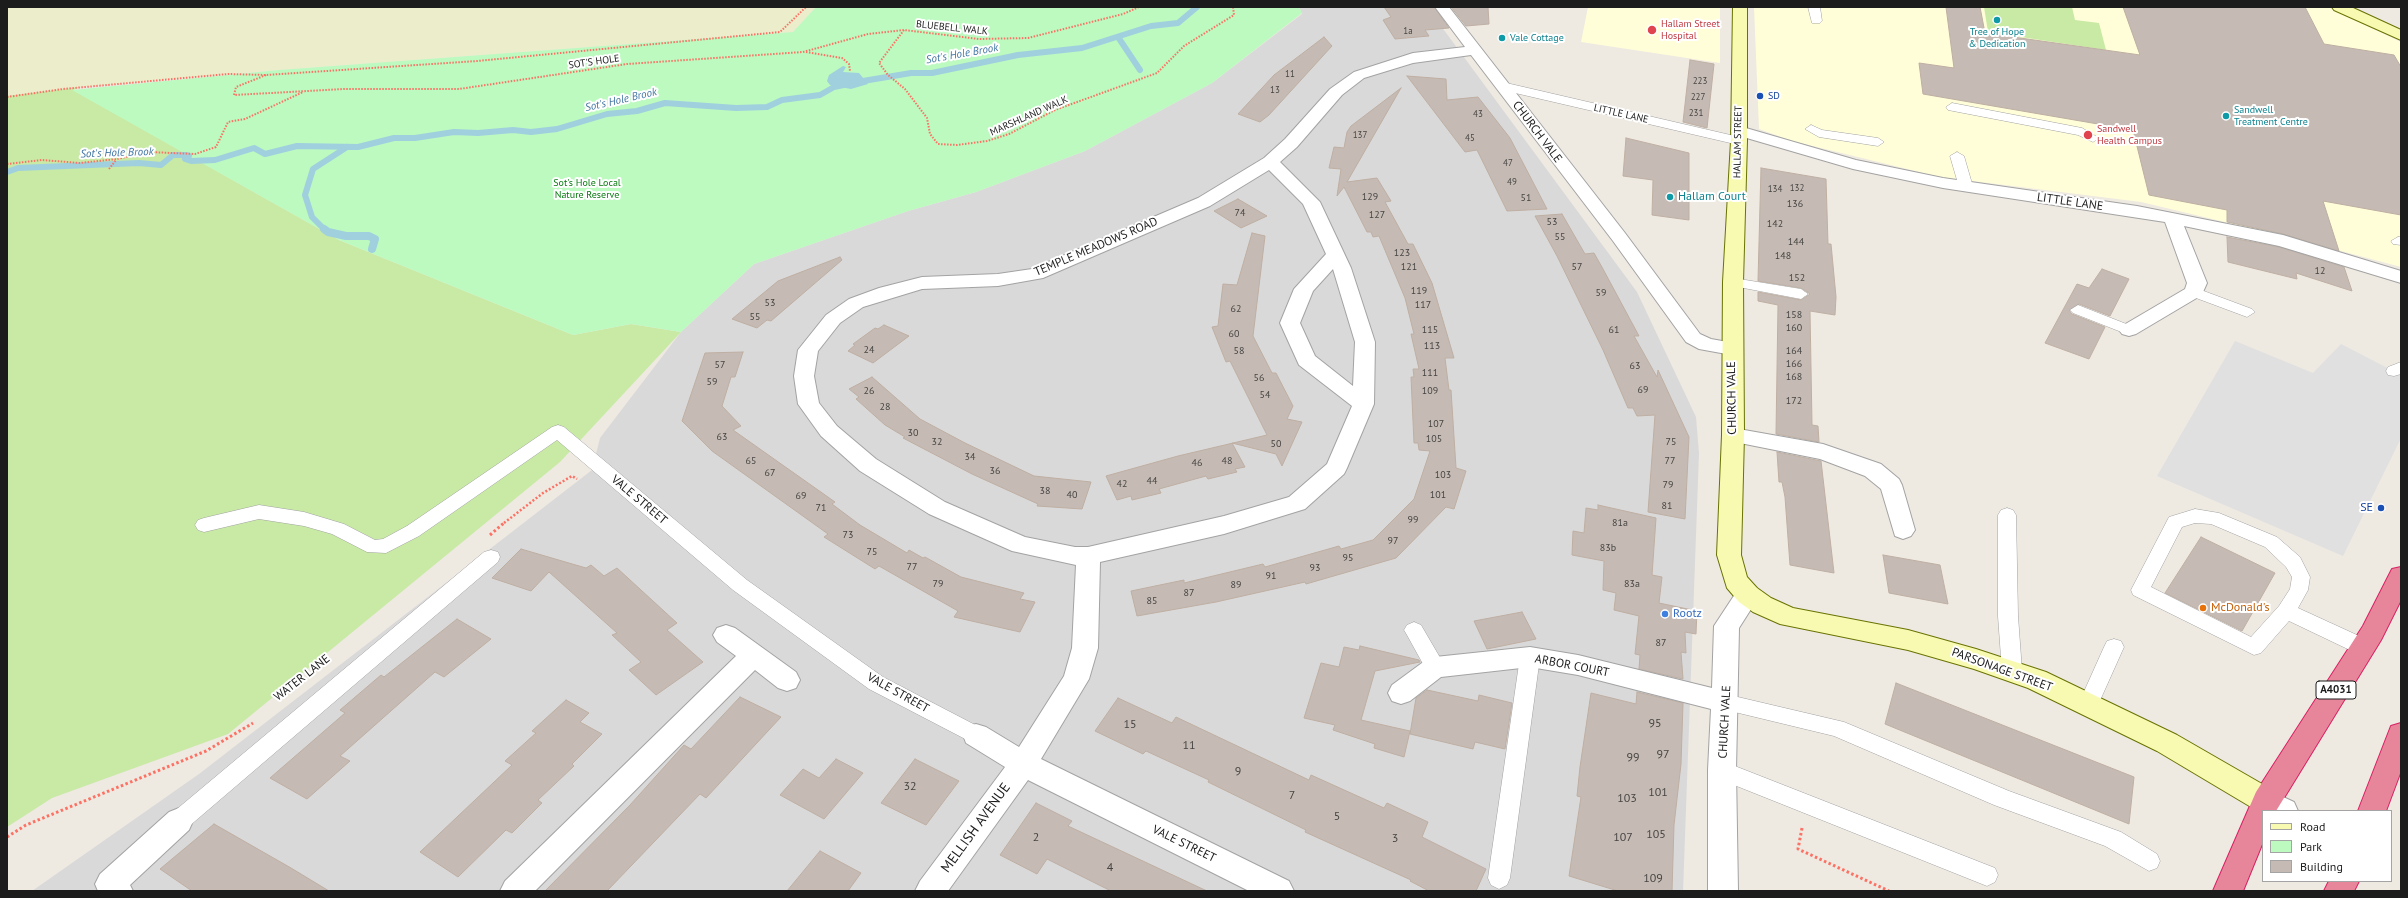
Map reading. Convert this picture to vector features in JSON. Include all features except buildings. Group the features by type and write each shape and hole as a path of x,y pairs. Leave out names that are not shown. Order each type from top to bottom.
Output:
{"highway":[{"name":"A4031","path":"2275,806 2401,576"},
{"path":"2372,810 2401,734"},
{"name":"A4031","path":"2228,891 2262,830"},
{"path":"2339,891 2344,882"}],"street":[{"name":"CHURCH VALE","path":"1442,7 1619,236 1693,338 1706,344 1732,349 1733,435 1729,555 1736,581 1748,595 1727,626 1722,770 1723,891"},
{"name":"HALLAM STREET","path":"1732,349 1733,282 1739,136 1740,7"},
{"path":"2339,7 2401,36"},
{"name":"TEMPLE MEADOWS ROAD","path":"1270,162 1311,202 1342,268 1365,342 1363,404 1336,468 1297,502 1224,525 1088,556 1075,556 1020,545 937,508 868,465 829,431 809,404 804,376 808,350 833,319 856,303 886,292 922,284 998,280 1036,274 1204,202 1270,162 1291,143 1336,92 1359,75 1389,64 1413,58 1474,50"},
{"name":"LITTLE LANE","path":"1739,136 1853,164 1966,186 2172,218 2283,242 2401,277"},
{"path":"2129,330 2193,292 2197,283 2172,218"},
{"path":"1336,255 1304,289 1290,323 1306,360 1363,404"},
{"path":"1733,435 1823,452 1873,470 1891,485 1904,530"},
{"path":"1023,764 1076,679 1085,648 1088,556"},
{"name":"PARSONAGE STREET","path":"1748,595 1775,612 1789,617 1908,640 2037,680 2167,743 2275,806"},
{"path":"726,635 787,680"},
{"path":"514,891 754,655"},
{"name":"ARBOR COURT","path":"1435,667 1530,657 1578,665 1725,702"},
{"path":"1401,693 1435,667"},
{"name":"VALE STREET","path":"976,735 1023,764 1279,891"},
{"name":"MELLISH AVENUE","path":"930,891 1023,764"},
{"path":"109,889 179,821"}],"lane":[{"path":"1814,7 1816,21"},
{"name":"LITTLE LANE","path":"1502,86 1739,136"},
{"path":"1952,107 2082,132 2093,138"},
{"path":"1811,129 1820,133 1878,142"},
{"path":"1957,156 1966,186"},
{"path":"1733,282 1801,294"},
{"path":"2193,292 2247,312"},
{"path":"2078,310 2129,330"},
{"name":"VALE STREET","path":"204,525 259,512 304,519 338,529 373,546 386,546 413,531 558,431 740,585 876,683 976,735"},
{"path":"2007,515 2008,616 2012,672"},
{"path":"2195,516 2213,518 2240,527 2271,542 2293,562 2301,577 2299,590 2286,611 2254,647 2140,590 2175,522 2195,516"},
{"path":"179,821 491,557"},
{"path":"2286,611 2363,647"},
{"path":"1414,630 1435,667"},
{"path":"2088,705 2114,648"},
{"path":"1499,878 1530,657"},
{"path":"1725,702 1837,728 2002,798 2113,839 2149,861"},
{"path":"1722,770 1986,875"}],"path":[{"path":"7,97 63,89 228,74 266,75 477,61 780,32 806,7"},
{"name":"BLUEBELL WALK","path":"904,30 979,39 1028,38 1123,14 1139,7"},
{"name":"MARSHLAND WALK","path":"904,30 879,63 888,75 905,89 927,118 930,134 938,144 957,146 987,141 1009,134 1055,110 1157,72 1184,46 1234,15 1235,11 1233,7"},
{"name":"SOT'S HOLE","path":"266,75 236,87 234,95 284,91 304,92 344,89 459,89 627,64 804,52 868,34 904,30"},
{"path":"804,52 842,58 849,64 850,71"},
{"path":"7,164 42,160 80,163 116,159 149,152 195,154 216,147 228,122 245,119 304,92"},
{"path":"109,169 116,159"},
{"path":"488,536 516,512 543,492 572,476"},
{"path":"7,837 40,819 206,752 257,720"},
{"path":"1795,825 1802,828 1798,849 1889,891"}],"shaded area":[{"path":"7,7 816,7 793,32 279,70 81,87 7,96"},
{"path":"1299,7 1427,7 1637,292 1696,417 1699,453 1683,891 32,891 199,774 592,470 600,438 681,332 754,264 908,211 976,192 1085,151 1212,83 1302,14"},
{"name":"Hallam Street Hospital","path":"1588,7 1720,7 1720,63 1581,42"},
{"name":"Sandwell Health Campus","path":"1754,7 2328,7 2401,42 2401,267 2296,239 2141,202 1940,177 1792,141 1759,129"},
{"path":"2235,341 2313,373 2341,344 2401,375 2401,438 2343,556 2157,476"}],"green space":[{"name":"Sot's Hole Local Nature Reserve","path":"816,7 1299,7 1302,13 1212,83 1085,151 976,192 908,211 754,264 681,332 631,324 573,335 339,240 72,90 279,70 793,32"},
{"path":"1984,7 2072,7 2075,20 2099,23 2106,50 1988,32"},
{"path":"81,87 73,90 339,240 573,335 631,324 681,332 560,462 228,734 52,798 7,827 7,96"}],"water":[{"path":"843,66 846,67 843,72 859,73 868,84 851,89 830,85 827,81 829,75"}],"waterway":[{"name":"Sot's Hole Brook","path":"7,172 18,168 139,163 161,165 173,155 187,155 189,156 185,159 191,161 215,160 254,148 265,154 297,146 358,147 394,138 415,138 454,132 478,133 513,130 531,132 557,129 607,114 637,111 665,103 736,108 767,107 782,100 820,95 834,87 863,81 911,73 932,73 1018,55 1082,48 1151,26 1178,23 1197,7"},
{"path":"1118,37 1140,70"},
{"path":"324,229 312,217 305,195 313,169 347,147"},
{"path":"324,229 328,232 346,236 369,236 375,239 372,249"}],"place":[{"name":"Tree of Hope & Dedication","path":"1997,20"},
{"name":"Hallam Street Hospital","path":"1652,30"},
{"name":"Vale Cottage","path":"1502,38"},
{"name":"SD","path":"1760,96"},
{"name":"Sandwell Treatment Centre","path":"2226,116"},
{"name":"Sandwell Health Campus","path":"2088,135"},
{"name":"Hallam Court","path":"1670,197"},
{"name":"SE","path":"2381,508"},
{"name":"McDonald's","path":"2203,608"},
{"name":"Rootz","path":"1665,614"}]}
